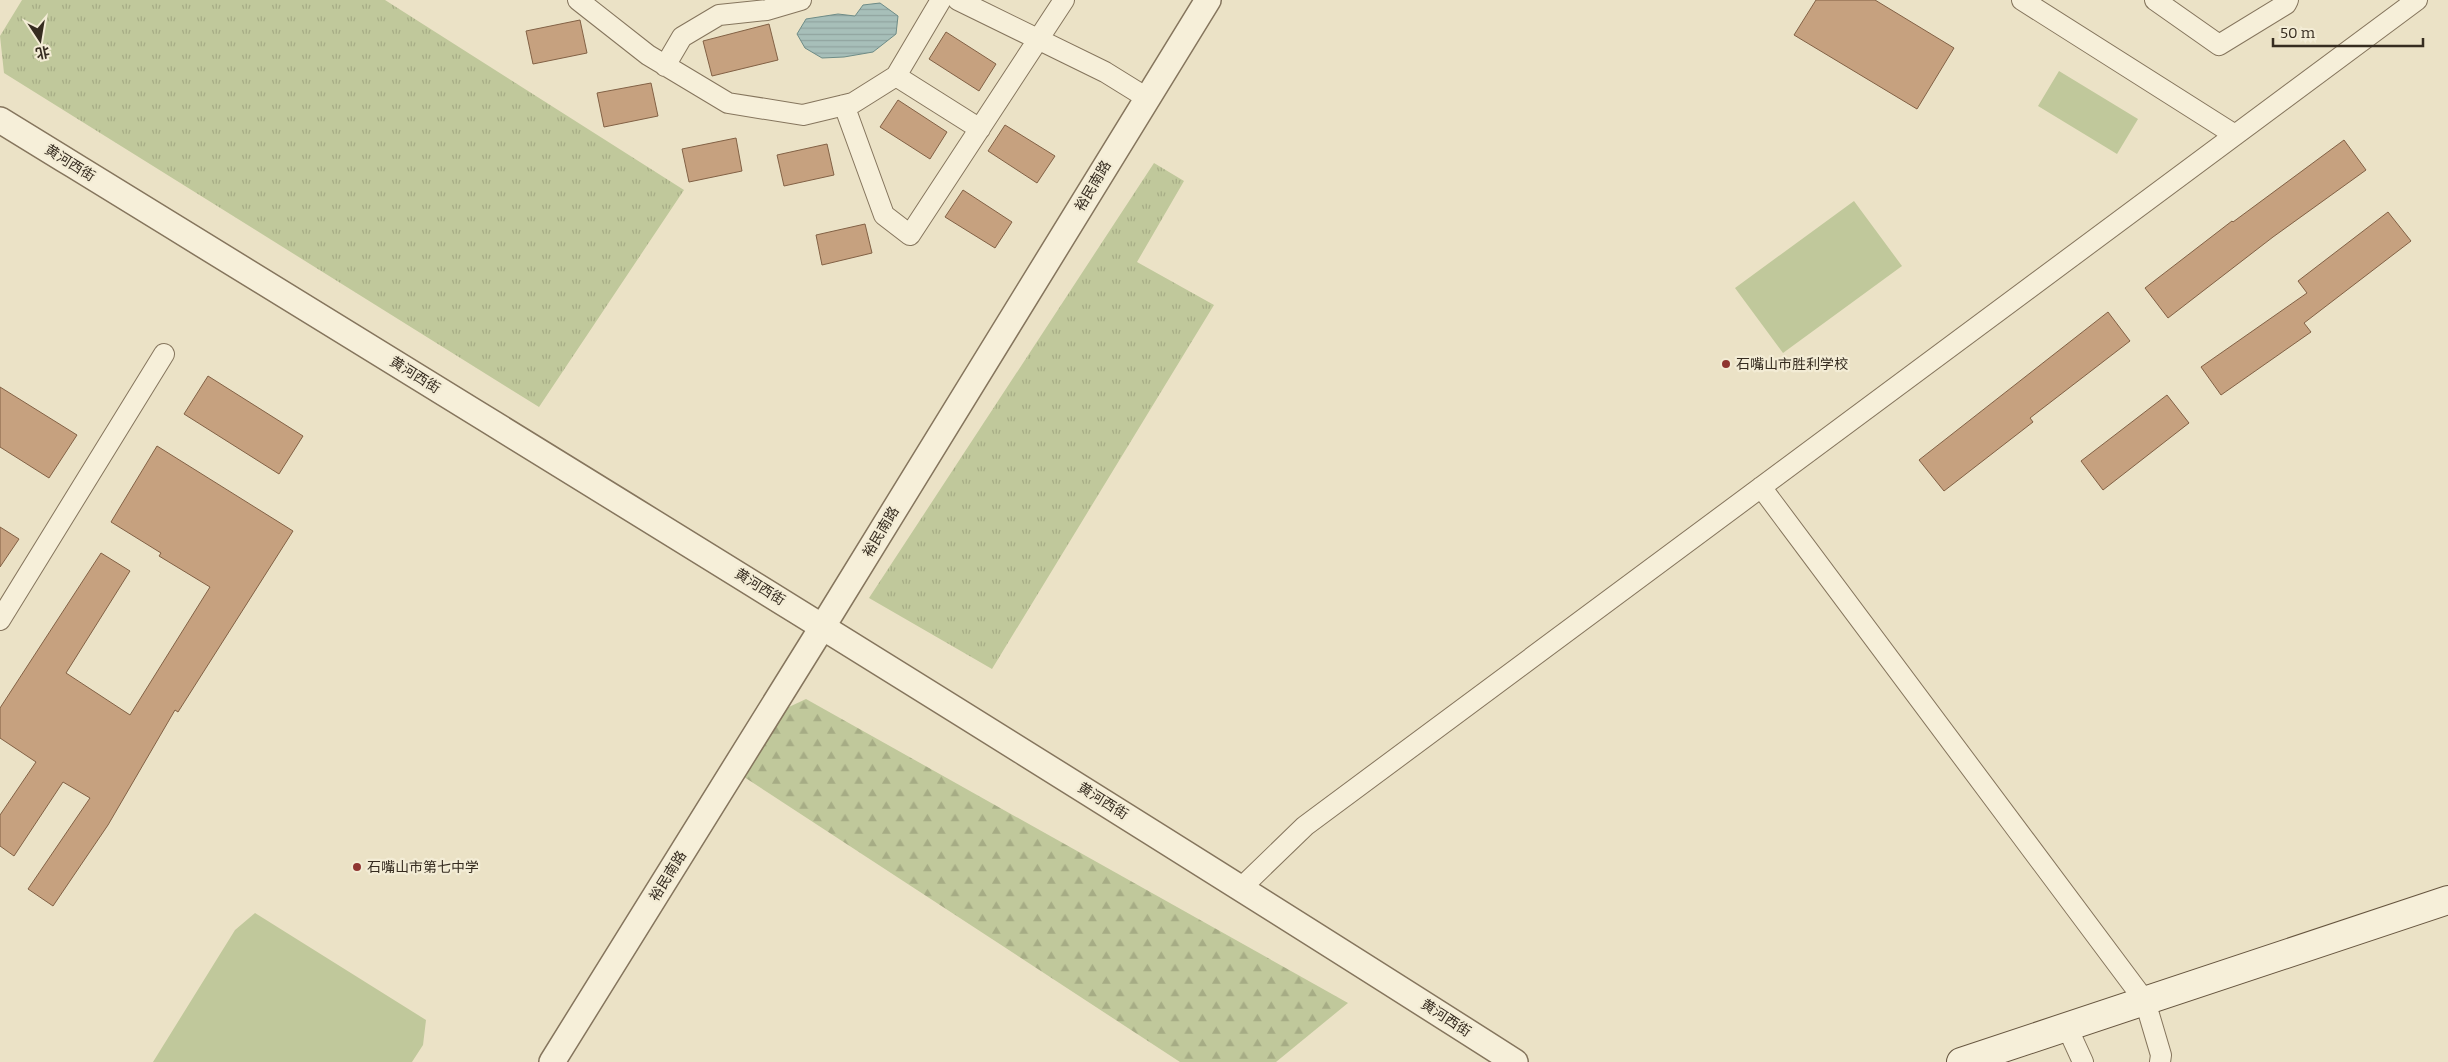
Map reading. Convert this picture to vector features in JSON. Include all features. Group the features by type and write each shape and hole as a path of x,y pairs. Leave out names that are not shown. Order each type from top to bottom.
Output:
{"main road":[{"path":"1961,1062 2448,900"}],"street":[{"path":"665,66 682,37 719,15 737,7 767,10 801,0"},
{"path":"590,4 648,55 728,103 803,115 853,103 896,76 941,0"},
{"path":"958,0 1104,72 1147,98"},
{"path":"844,105 884,215 910,235 1064,0"},
{"name":"裕民南路","path":"552,1062 1208,0"},
{"path":"2022,0 2235,135"},
{"path":"2156,0 2219,45 2286,4 2288,0"},
{"path":"1241,888 1304,826 2417,0"},
{"path":"896,76 980,129"},
{"name":"黄河西街","path":"0,120 823,626 1514,1062"},
{"path":"0,620 164,354"},
{"path":"1761,487 2144,1001 2161,1055 2160,1062"},
{"path":"2067,1027 2083,1062"}],"green space":[{"path":"22,0 385,0 684,190 539,407 4,73 0,36"},
{"path":"2059,71 2138,119 2117,154 2038,106"},
{"path":"1154,163 1184,181 1137,262 1214,305 992,669 869,598"},
{"path":"1854,201 1902,266 1783,353 1735,288"},
{"path":"806,699 1348,1003 1276,1062 1180,1062 735,771 774,714"},
{"path":"255,913 426,1020 423,1045 412,1062 153,1062 235,930"}],"water":[{"path":"880,3 898,16 896,34 873,52 844,57 822,58 805,48 797,34 806,19 838,14 855,16 863,5"}],"building":[{"path":"1816,0 1875,0 1954,48 1917,109 1794,35"},
{"path":"580,20 587,53 533,64 526,31"},
{"path":"769,24 778,60 712,76 703,41"},
{"path":"946,32 996,64 979,91 929,59"},
{"path":"651,83 658,116 604,127 597,93"},
{"path":"898,100 947,132 930,159 880,127"},
{"path":"1005,125 1055,156 1037,183 988,151"},
{"path":"736,138 742,171 689,182 682,149"},
{"path":"2344,140 2366,170 2273,237 2168,318 2145,288 2232,221"},
{"path":"827,144 834,175 784,186 777,155"},
{"path":"963,190 1012,222 995,248 945,217"},
{"path":"2388,212 2411,241 2304,323 2311,332 2221,395 2201,367 2307,293 2298,281"},
{"path":"865,224 872,253 822,265 816,235"},
{"path":"2108,312 2130,341 2030,418 2033,422 1944,491 1919,460"},
{"path":"208,376 303,436 279,474 184,414"},
{"path":"0,387 77,435 49,478 0,447"},
{"path":"2167,395 2189,423 2103,490 2081,461"},
{"path":"157,446 293,531 178,712 175,710 108,825 53,906 28,889 90,798 63,782 14,856 0,846 0,815 36,762 0,738 0,708 101,553 130,571 66,673 130,715 210,587 159,556 161,553 111,522"},
{"path":"0,527 19,539 0,567"}],"place":[{"name":"石嘴山市胜利学校","path":"1726,364"},
{"name":"石嘴山市第七中学","path":"357,867"}]}
